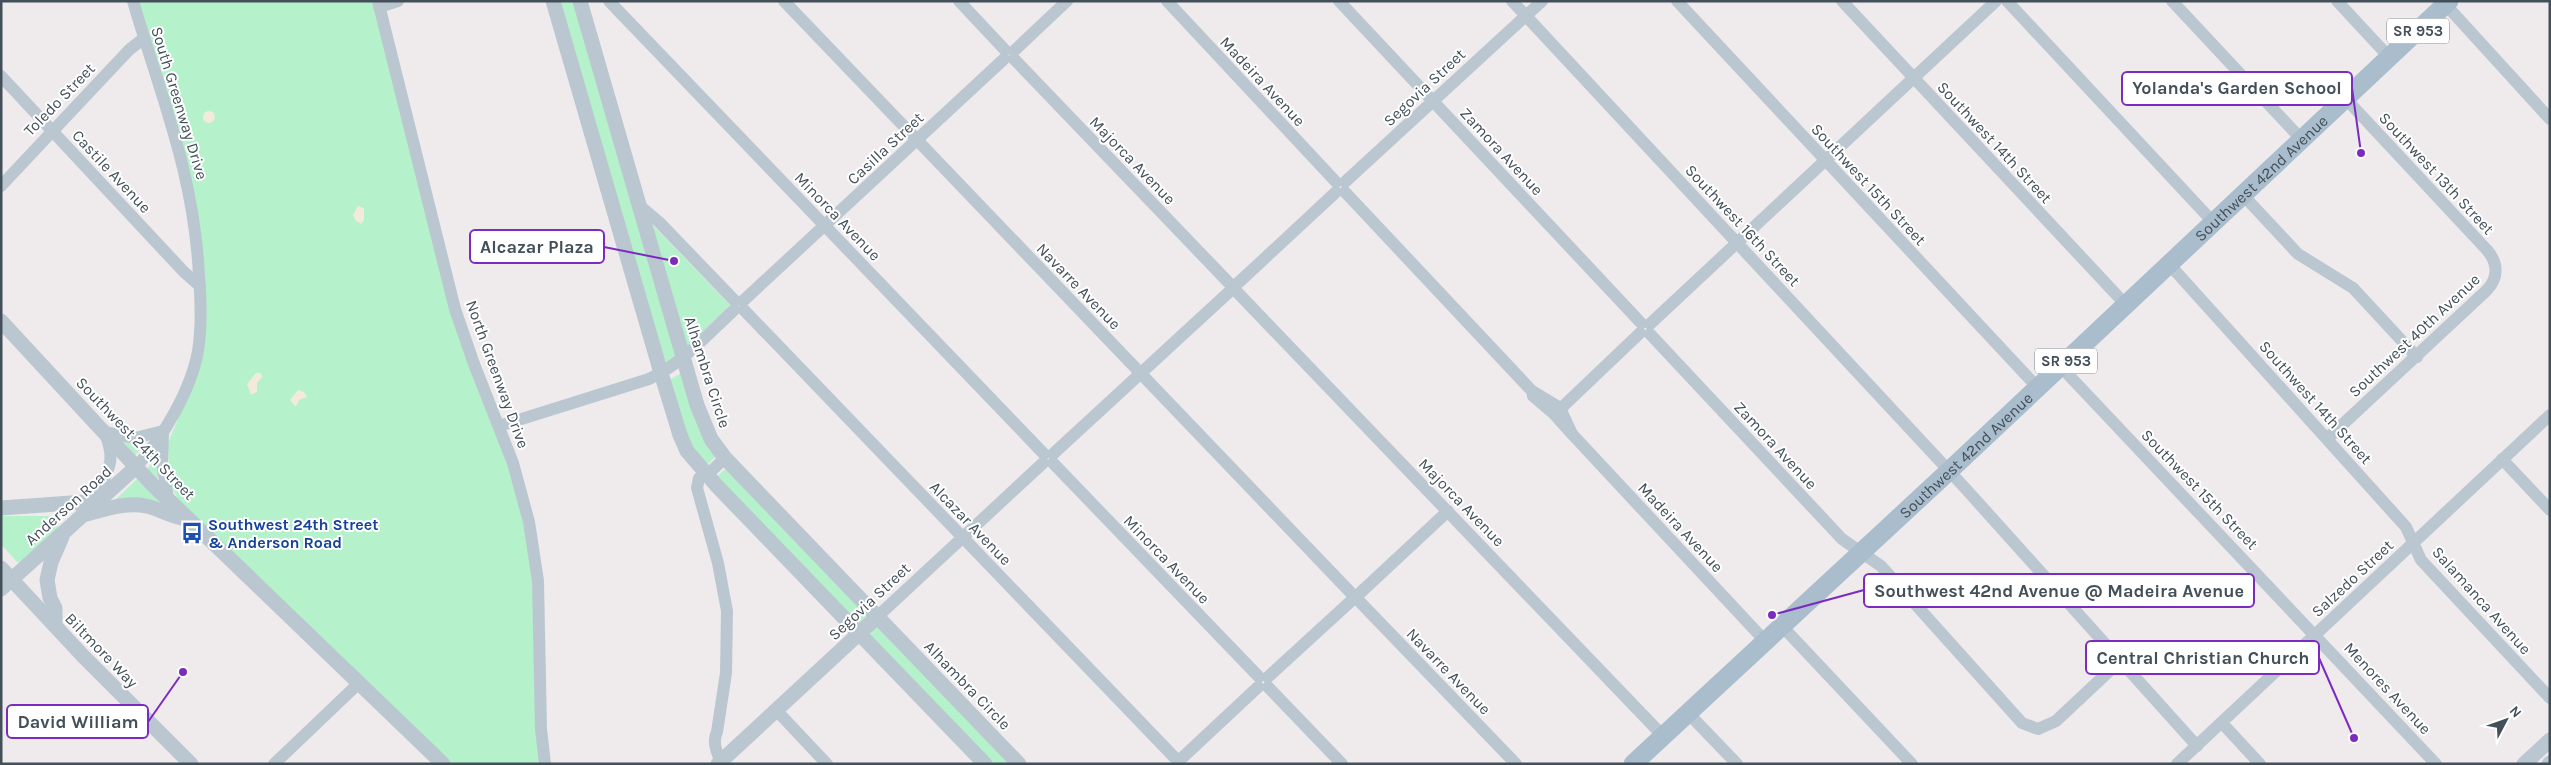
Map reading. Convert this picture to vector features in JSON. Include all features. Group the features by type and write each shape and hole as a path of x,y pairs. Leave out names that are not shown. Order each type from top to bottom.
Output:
{"main road":[{"name":"Southwest 42nd Avenue","path":"1633,764 1950,471 2447,3"}],"street":[{"name":"South Greenway Drive","path":"133,1 171,118 186,174 197,235 201,321 196,362 179,402 163,431 136,467"},
{"path":"379,4 398,1"},
{"path":"554,1 684,444 707,475 985,764"},
{"name":"Alhambra Circle","path":"580,1 684,358 704,424 714,444 725,458 1019,764"},
{"name":"Minorca Avenue","path":"609,1 1342,764"},
{"name":"Navarre Avenue","path":"784,1 1516,764"},
{"name":"Majorca Avenue","path":"958,1 1663,736"},
{"name":"Casilla Street","path":"499,426 649,380 662,374 684,358 1067,1"},
{"name":"Madeira Avenue","path":"1167,1 1532,391 1557,411 1572,434 1766,642"},
{"name":"Zamora Avenue","path":"1339,1 1842,539 1881,566 2018,719 2028,726 2038,728 2056,721 2120,661"},
{"name":"Southwest 16th Street","path":"1512,1 1950,471 2197,746"},
{"name":"Segovia Street","path":"723,760 1542,1"},
{"name":"Southwest 15th Street","path":"1677,1 2038,388"},
{"name":"Southwest 14th Street","path":"1842,1 2126,305"},
{"path":"1557,411 1996,1"},
{"path":"2007,1 2214,223"},
{"path":"2172,1 2302,140"},
{"path":"2337,1 2390,58"},
{"path":"2447,3 2550,119"},
{"name":"North Greenway Drive","path":"379,4 455,309 474,364 518,476 535,553 542,740 545,764"},
{"name":"Toledo Street","path":"1,186 129,50 144,38"},
{"name":"Castile Avenue","path":"1,76 184,272 200,286"},
{"name":"Southwest 13th Street","path":"2346,99 2487,250 2493,260 2496,274"},
{"path":"2243,195 2298,254 2353,288 2417,357"},
{"name":"Alcazar Avenue","path":"640,206 659,222 1178,761"},
{"name":"Southwest 14th Street","path":"2169,264 2328,438 2406,527 2413,543"},
{"name":"Southwest 40th Avenue","path":"2328,438 2487,290 2494,282 2496,274"},
{"name":"Southwest 24th Street","path":"1,321 136,467 443,764"},
{"name":"Southwest 15th Street","path":"2060,367 2316,634"},
{"name":"Salzedo Street","path":"2177,764 2550,415"},
{"path":"1,508 100,501 100,486 110,468 112,456 104,432 135,438 163,431 163,471 168,498"},
{"path":"723,760 717,732 726,673 727,610 718,563 697,494 697,482 699,478 707,475 725,458"},
{"path":"2502,459 2550,510"},
{"name":"Anderson Road","path":"6,584 136,467"},
{"path":"83,515 134,504 190,520"},
{"path":"1178,761 1448,511"},
{"path":"54,626 55,608 50,598 47,580 51,562 65,531"},
{"name":"Salamanca Avenue","path":"2413,543 2421,560 2550,698"},
{"name":"Biltmore Way","path":"1,568 6,584 54,626 191,764"},
{"path":"1782,626 1912,764"},
{"name":"Menores Avenue","path":"2316,634 2436,764"},
{"path":"274,764 359,683"},
{"path":"777,711 827,764"},
{"path":"1688,714 1737,764"},
{"path":"2222,723 2260,764"},
{"path":"2524,764 2550,740"}],"green space":[{"path":"137,1 373,1 430,228 513,478 529,549 534,605 540,764 452,764 179,502 169,481 168,443 194,380 201,234"},
{"path":"557,1 575,1 677,356 665,367"},
{"path":"646,218 730,305 686,348"},
{"path":"683,372 716,456 705,467 687,440 669,380"},
{"path":"124,442 142,442 144,444 135,456"},
{"path":"158,455 158,478 157,478 147,469"},
{"path":"727,467 870,615 859,626 715,479"},
{"path":"137,479 169,510 113,502"},
{"path":"1,516 53,516 57,519 58,528 22,561 17,562 1,544"},
{"path":"879,624 1012,764 992,764 868,636"}],"sand":[{"path":"207,111 211,111 215,117 211,123 207,123 203,119 203,115"},
{"path":"358,206 364,208 364,220 361,224 356,221 353,215"},
{"path":"256,373 261,373 262,377 257,383 257,392 251,395 247,384"},
{"path":"298,390 304,392 307,397 299,400 296,407 290,400"}],"place":[{"name":"Yolanda's Garden School","path":"2361,153"},
{"name":"Alcazar Plaza","path":"674,261"},
{"name":"Southwest 24th Street & Anderson Road","path":"192,533"},
{"name":"Southwest 42nd Avenue @ Madeira Avenue","path":"1772,615"},
{"name":"David William","path":"183,672"},
{"name":"Central Christian Church","path":"2354,738"}]}
